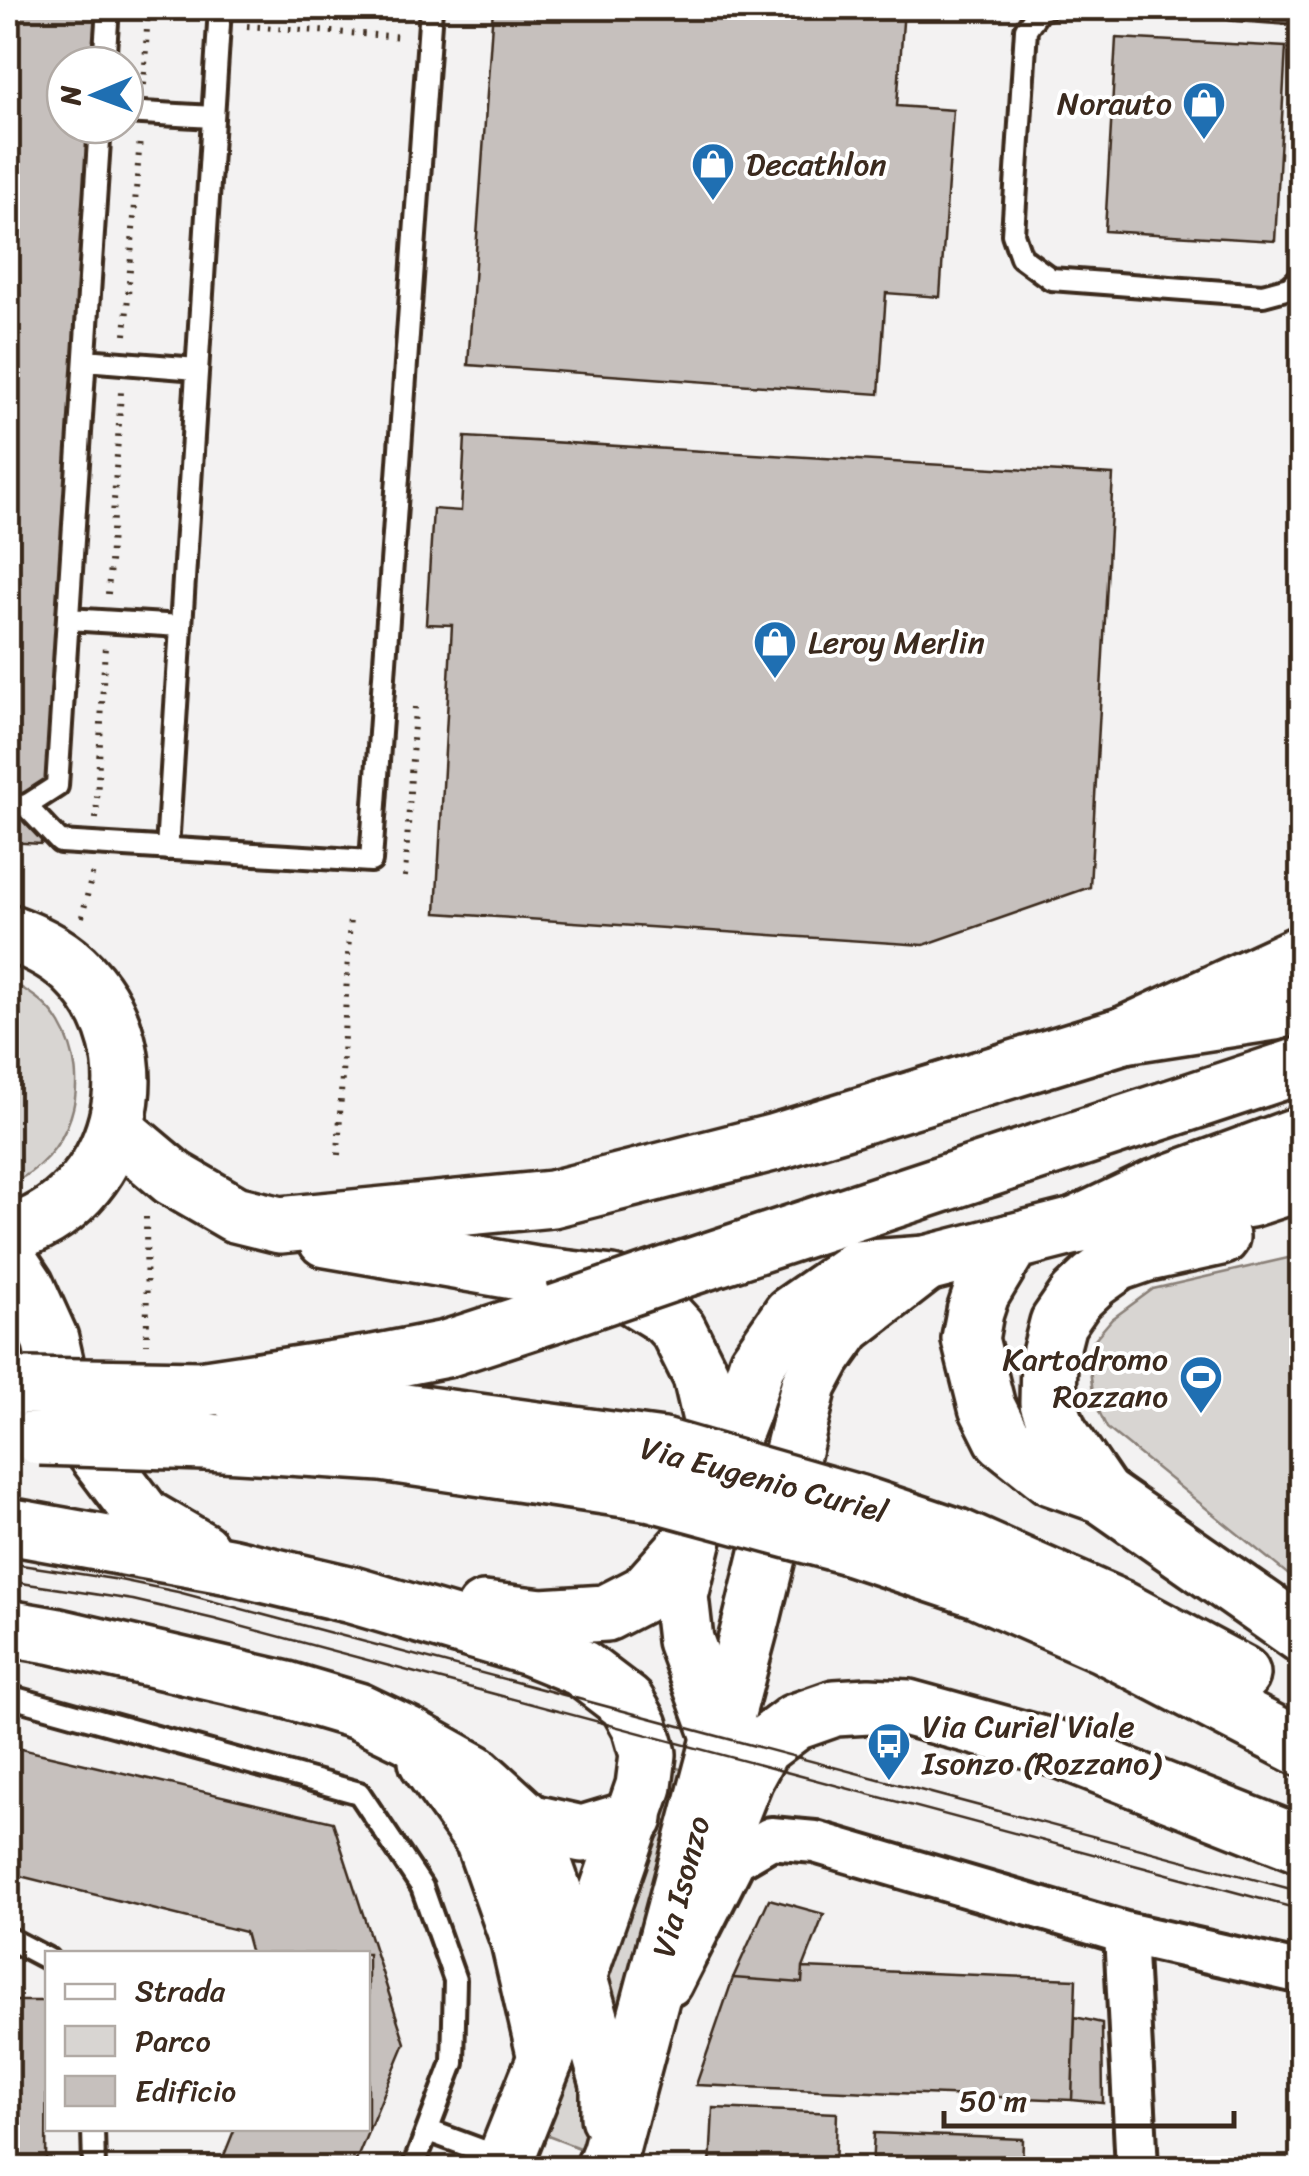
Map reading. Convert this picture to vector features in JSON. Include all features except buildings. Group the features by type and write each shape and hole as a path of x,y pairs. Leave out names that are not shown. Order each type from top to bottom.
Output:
{"main road":[{"path":"8,932 40,944 75,970 101,1004 117,1044 122,1087 116,1130 96,1171 67,1205 28,1228 8,1234"},
{"path":"280,1225 552,1199 772,1144 1124,1035 1302,953"},
{"path":"1124,1035 1274,1012 1302,1002"},
{"path":"202,1416 374,1363 446,1349 1302,1065"},
{"path":"116,1130 173,1178 235,1214 335,1242 612,1284 666,1317 678,1330 701,1376 712,1418 716,1476"},
{"path":"1074,1226 1157,1187 1302,1134"},
{"path":"720,1736 685,1640 680,1596 694,1538 757,1362 790,1314 856,1269 926,1264 1074,1226 1250,1200 1302,1182"},
{"path":"1102,1495 1060,1432 1048,1403 1050,1346 1065,1312 1094,1280 1126,1260 1302,1217"},
{"path":"1012,1242 981,1294 970,1339 987,1406 1003,1439 1051,1477 1102,1495 1302,1635"},
{"path":"8,1259 26,1286 50,1339 67,1415 144,1517 229,1566"},
{"name":"Via Isonzo","path":"607,2161 752,1620 808,1385 846,1326 926,1264"},
{"name":"Via Eugenio Curiel","path":"16,1386 202,1416"},
{"name":"Via Eugenio Curiel","path":"24,1437 202,1416 361,1406 658,1470 852,1524 954,1536 1119,1608 1302,1706"},
{"name":"Via Eugenio Curiel","path":"852,1524 977,1589 1104,1644 1302,1748"},
{"path":"8,1526 229,1566 352,1595 542,1617 606,1613 645,1593 694,1538"},
{"name":"Via Isonzo","path":"352,1595 529,1647 582,1668 627,1703 640,1726 648,1754 635,1818 546,2058 512,2166"},
{"path":"8,1628 287,1690 358,1711 474,1772 529,1822 578,1977"},
{"path":"634,2057 737,1796 762,1748 795,1722 836,1708 908,1708 1060,1750 1302,1845"},
{"path":"408,1735 484,1840 519,1941 546,2058"},
{"path":"529,1822 582,1834 635,1818"},
{"name":"Via Isonzo","path":"578,1977 608,2084 607,2161"}],"street":[{"path":"634,2057 735,1859 771,1838 814,1842 1126,1933 1302,1973"},
{"path":"1126,1933 1137,2168"}],"lane":[{"path":"105,45 108,8"},
{"path":"99,145 58,786 17,805 60,842 371,861 432,8"},
{"path":"1046,8 1026,29 1014,234 1021,257 1051,279 1203,292 1263,296 1289,288 1302,276"},
{"path":"1233,8 1302,13"},
{"path":"166,849 220,16"},
{"path":"145,114 213,117"},
{"path":"85,360 198,369"},
{"path":"68,619 181,626"},
{"path":"8,1696 359,1794 422,1887 455,1980 453,2063 413,2168"},
{"path":"8,1938 45,1957"},
{"path":"93,2131 94,2168"},
{"path":"429,2131 512,2166"}],"path":[{"path":"143,45 148,8"},
{"path":"220,16 430,38"},
{"path":"82,918 92,876 133,145"},
{"path":"338,1155 350,916"}],"green space":[{"path":"8,980 44,1004 60,1024 76,1070 76,1094 71,1116 48,1157 8,1185"},
{"name":"Kartodromo Rozzano","path":"1301,1255 1301,1585 1107,1428 1094,1401 1089,1362 1094,1340 1112,1319 1153,1289"},
{"path":"671,1766 687,1771 623,2050 594,1976"},
{"path":"578,2035 590,2152 532,2130"}],"tram line":[{"path":"8,1563 178,1592 1302,1892"},
{"path":"8,1581 133,1600 214,1619 1302,1910"}],"place":[{"name":"Norauto","path":"1204,141"},
{"name":"Decathlon","path":"713,202"},
{"name":"Leroy Merlin","path":"775,680"},
{"name":"Kartodromo Rozzano","path":"1201,1415"},
{"name":"Via Curiel Viale Isonzo (Rozzano)","path":"889,1782"}]}
